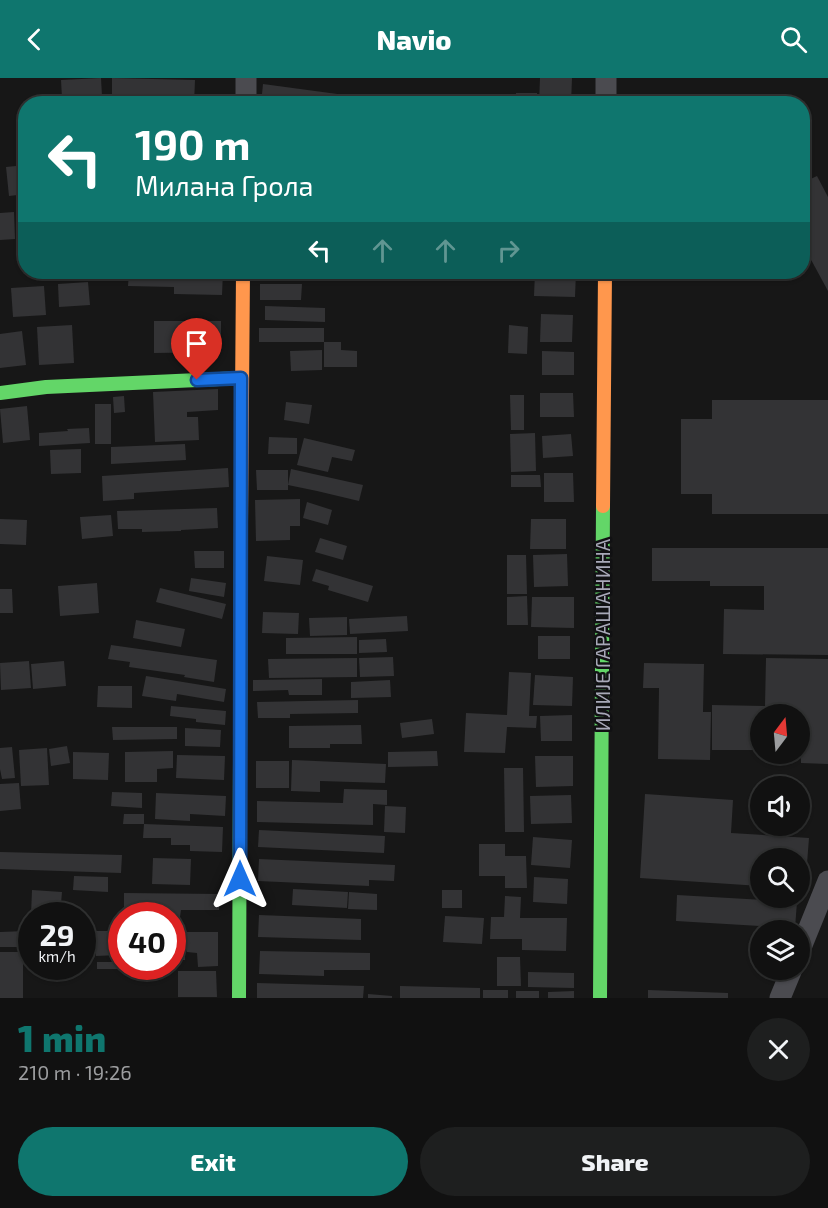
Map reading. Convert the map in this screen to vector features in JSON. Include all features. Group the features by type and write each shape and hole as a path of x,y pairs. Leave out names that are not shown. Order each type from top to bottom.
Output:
{"street":[{"path":"246,78 246,96"},
{"path":"606,78 606,96"},
{"path":"239,998 243,279"},
{"name":"ИЛИЈЕ ГАРАШАНИНА","path":"600,998 605,279"},
{"path":"0,393 46,387 241,378"},
{"path":"810,925 828,880"},
{"path":"780,998 787,980"}],"building":[{"path":"101,78 102,96 62,96 61,80"},
{"path":"112,78 195,80 194,96 112,95"},
{"path":"540,78 572,78 571,96 539,96"},
{"path":"263,84 352,96 262,96"},
{"path":"516,93 537,93 537,96 516,96"},
{"path":"18,166 18,195 9,196 6,167"},
{"path":"817,176 828,197 828,291 810,258 810,179"},
{"path":"14,212 15,239 0,240 0,213"},
{"path":"128,279 223,279 222,295 174,294 174,287 128,286"},
{"path":"535,279 576,279 575,297 534,296"},
{"path":"88,282 90,305 59,307 58,284"},
{"path":"260,284 302,284 301,300 260,300"},
{"path":"44,286 46,315 13,317 11,288"},
{"path":"265,306 325,308 325,322 265,320"},
{"path":"541,314 573,315 572,342 540,342"},
{"path":"154,321 221,321 221,352 154,353"},
{"path":"72,325 74,363 39,365 37,327"},
{"path":"509,325 528,327 527,354 508,353"},
{"path":"259,328 324,328 324,342 259,342"},
{"path":"22,331 26,365 0,368 0,334"},
{"path":"324,342 341,342 341,350 357,351 357,367 324,367"},
{"path":"322,350 322,370 291,371 290,351"},
{"path":"542,351 574,352 574,375 542,375"},
{"path":"218,389 218,410 187,412 187,417 198,417 199,440 155,442 153,392"},
{"path":"540,393 573,393 574,417 540,417"},
{"path":"510,395 524,395 524,430 511,430"},
{"path":"124,396 125,412 114,413 113,397"},
{"path":"712,400 828,400 828,514 712,514 712,494 681,494 681,419 712,419"},
{"path":"286,402 312,405 309,424 284,420"},
{"path":"95,404 111,404 111,444 95,444"},
{"path":"27,406 30,440 3,443 0,409"},
{"path":"89,428 90,443 39,446 39,433"},
{"path":"535,433 536,471 511,472 510,434"},
{"path":"571,434 573,456 543,458 542,436"},
{"path":"269,437 297,438 297,454 268,454"},
{"path":"304,438 355,450 352,461 332,457 328,472 297,465"},
{"path":"185,444 186,460 111,464 111,447"},
{"path":"81,449 81,473 51,474 50,450"},
{"path":"228,468 229,487 134,493 134,499 103,501 102,476"},
{"path":"291,469 363,485 359,501 288,485"},
{"path":"256,470 288,470 288,490 257,490"},
{"path":"544,473 573,473 574,502 544,502"},
{"path":"511,475 540,475 541,487 511,487"},
{"path":"300,499 300,526 290,526 290,540 256,541 255,500"},
{"path":"307,502 332,510 328,525 303,518"},
{"path":"217,508 218,528 142,532 142,529 118,529 117,511"},
{"path":"111,515 113,536 82,539 80,517"},
{"path":"0,519 27,520 26,545 0,544"},
{"path":"531,519 566,519 566,549 530,549"},
{"path":"320,538 347,546 343,560 315,552"},
{"path":"652,548 828,548 828,655 723,654 724,609 764,610 764,586 710,586 710,581 652,581"},
{"path":"194,551 224,551 224,568 195,568"},
{"path":"567,554 568,586 534,587 533,555"},
{"path":"507,555 526,555 527,594 507,594"},
{"path":"267,556 303,560 300,585 264,581"},
{"path":"316,569 373,586 368,602 328,590 329,586 312,581"},
{"path":"191,578 226,583 224,597 189,591"},
{"path":"97,583 99,613 60,616 58,586"},
{"path":"160,588 226,604 222,619 156,602"},
{"path":"0,589 12,589 13,613 0,613"},
{"path":"527,596 528,625 507,625 507,597"},
{"path":"532,597 574,597 574,628 531,627"},
{"path":"263,612 299,613 298,634 262,633"},
{"path":"407,616 408,631 350,634 349,619"},
{"path":"347,617 347,635 310,636 309,618"},
{"path":"136,620 185,629 181,647 133,638"},
{"path":"538,636 570,636 570,659 538,659"},
{"path":"357,637 357,654 286,654 286,638"},
{"path":"386,639 387,652 359,653 359,640"},
{"path":"111,645 217,660 214,682 184,677 185,675 129,667 130,662 108,659"},
{"path":"393,657 394,676 360,677 359,658"},
{"path":"357,658 357,677 269,678 268,659"},
{"path":"766,658 828,659 828,764 810,763 810,704 765,704"},
{"path":"29,661 31,688 1,690 0,663"},
{"path":"64,661 66,686 33,689 31,664"},
{"path":"644,663 704,664 703,712 711,712 710,760 658,759 659,688 643,688"},
{"path":"509,672 531,673 529,716 537,716 536,728 507,727 505,753 464,752 466,713 507,715"},
{"path":"535,675 573,677 572,706 533,705"},
{"path":"146,676 226,689 224,702 177,694 176,701 142,696"},
{"path":"322,679 322,695 289,695 288,690 253,691 253,680"},
{"path":"390,680 391,697 351,698 351,682"},
{"path":"98,686 132,686 132,708 97,707"},
{"path":"358,700 358,713 290,714 290,718 258,718 257,702"},
{"path":"712,705 750,706 750,750 712,750"},
{"path":"171,706 226,711 225,725 170,716"},
{"path":"572,715 572,741 541,741 540,716"},
{"path":"432,719 434,734 402,738 400,723"},
{"path":"361,725 362,744 330,744 330,748 289,748 289,726"},
{"path":"112,727 177,727 177,739 113,740"},
{"path":"185,728 221,730 220,747 185,746"},
{"path":"67,746 70,763 51,766 49,749"},
{"path":"12,747 15,778 2,779 0,748"},
{"path":"47,748 49,785 21,786 19,750"},
{"path":"173,751 173,768 157,769 157,782 125,782 125,752"},
{"path":"437,751 438,766 388,767 388,752"},
{"path":"73,752 109,753 108,780 73,779"},
{"path":"177,755 225,756 224,780 176,778"},
{"path":"535,756 573,756 573,786 536,787"},
{"path":"292,760 386,764 385,783 320,781 320,792 291,791"},
{"path":"256,761 289,761 289,788 256,788"},
{"path":"504,768 523,768 524,832 505,832"},
{"path":"19,783 21,809 0,811 0,784"},
{"path":"344,789 387,790 387,805 373,804 373,825 257,822 257,801 343,803"},
{"path":"112,792 142,793 142,808 111,806"},
{"path":"156,793 226,796 225,816 190,814 190,821 155,819"},
{"path":"645,794 733,800 731,833 809,838 808,848 750,848 750,885 640,878"},
{"path":"571,795 572,823 531,824 530,796"},
{"path":"385,806 406,807 405,833 384,832"},
{"path":"124,814 144,814 144,824 123,824"},
{"path":"144,824 223,827 222,852 190,851 190,845 171,845 171,838 143,838"},
{"path":"259,830 385,836 384,853 258,847"},
{"path":"533,837 572,840 570,868 531,865"},
{"path":"479,844 505,844 505,856 526,856 527,888 505,888 505,876 479,876"},
{"path":"0,852 122,855 121,873 0,869"},
{"path":"153,858 191,859 190,885 152,884"},
{"path":"259,859 395,865 394,881 369,880 369,886 258,881"},
{"path":"74,876 108,877 108,892 73,890"},
{"path":"534,877 568,879 567,904 533,902"},
{"path":"293,889 348,892 347,908 292,905"},
{"path":"32,890 62,892 61,902 32,902"},
{"path":"442,890 462,890 462,908 442,908"},
{"path":"349,892 377,894 377,910 348,909"},
{"path":"124,893 219,894 219,910 186,910 186,902 124,902"},
{"path":"677,895 750,899 750,908 797,908 796,920 750,920 750,925 676,921"},
{"path":"505,896 521,897 520,918 567,918 566,951 522,950 522,939 490,939 491,917 504,917"},
{"path":"259,915 361,919 361,940 258,937"},
{"path":"445,916 484,918 482,944 443,942"},
{"path":"18,931 18,947 0,947 0,932"},
{"path":"96,931 108,931 108,955 96,956"},
{"path":"187,932 218,932 218,966 198,967 197,953 187,952"},
{"path":"260,951 370,953 370,970 324,970 324,976 259,974"},
{"path":"0,952 18,952 18,980 23,980 23,998 0,998"},
{"path":"497,957 520,957 521,986 497,986"},
{"path":"97,962 108,962 108,969 97,969"},
{"path":"186,971 216,971 217,997 178,997 178,980 186,980"},
{"path":"528,972 574,973 574,988 528,987"},
{"path":"257,983 364,986 363,998 257,998"},
{"path":"400,986 480,988 480,998 400,998"},
{"path":"483,990 508,990 508,998 483,998"},
{"path":"648,990 728,993 728,998 648,998"},
{"path":"516,991 539,991 539,998 516,998"},
{"path":"574,991 574,998 548,998 548,992"},
{"path":"368,994 392,996 392,998 368,998"}],"traffic: fast":[{"path":"0,393 46,387 241,378"},
{"path":"600,998 603,506"},
{"path":"239,998 241,523"}],"traffic: slow":[{"path":"241,523 243,279"},
{"path":"603,506 605,279"}],"route":[{"path":"197,380 241,378 240,879"}]}
